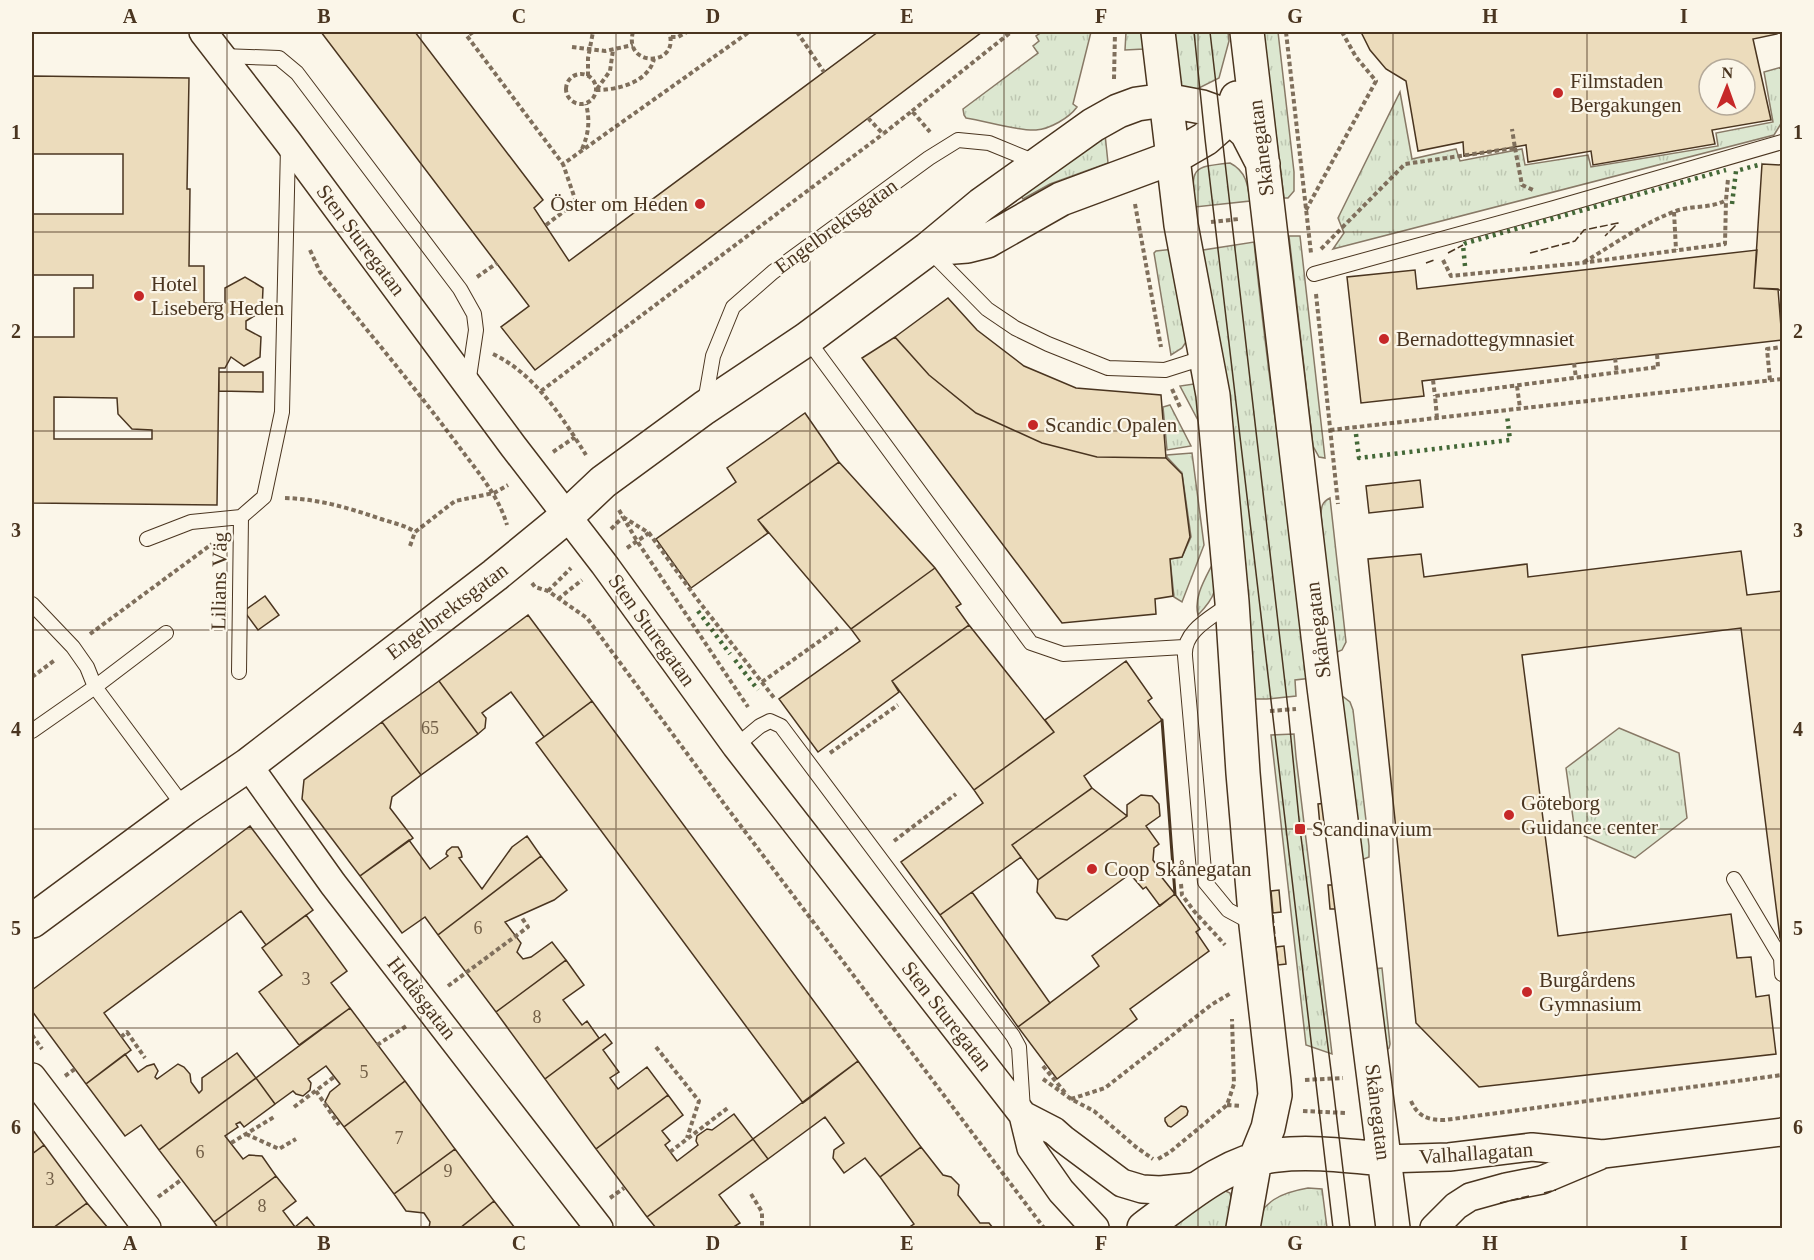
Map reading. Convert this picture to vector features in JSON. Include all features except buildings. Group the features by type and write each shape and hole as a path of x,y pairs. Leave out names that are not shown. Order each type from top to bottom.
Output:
{"main road":[{"path":"1158,32 1181,225 1213,395 1232,602 1256,926 1273,1096 1268,1128 1255,1160 1243,1228"},
{"path":"928,249 967,246 987,241 1061,199 1174,157 1205,139 1230,117 1249,47"},
{"name":"Skånegatan","path":"1249,47 1327,710 1392,1228"},
{"name":"Engelbrektsgatan","path":"32,921 185,808 248,765 509,564 567,516 603,482 704,408 807,339 928,249 981,205 1093,125 1118,111 1137,104 1165,100 1202,107 1230,117 1247,133 1263,164"},
{"path":"1324,1154 1346,1167 1365,1183 1377,1199 1392,1228"},
{"path":"1144,1228 1201,1186 1227,1171 1255,1160 1277,1155 1324,1154 1384,1159"}],"street":[{"name":"Sten Sturegatan","path":"203,32 610,572 736,746 1023,1115 1031,1148 1061,1191 1095,1228"},
{"name":"Hedåsgatan","path":"248,765 333,884 599,1228"},
{"path":"32,1077 147,1228"},
{"path":"1023,1115 1054,1131 1122,1183 1142,1189 1160,1190 1201,1186"},
{"name":"Valhallagatan","path":"1384,1159 1449,1157 1532,1147 1603,1154 1782,1132"},
{"name":"Valhallagatan","path":"1434,1228 1456,1206 1470,1197 1542,1180 1603,1154"}],"lane":[{"path":"222,56 279,58 297,73 460,289 474,314 476,330 468,385"},
{"name":"Engelbrektsgatan","path":"704,408 713,356 734,307 773,272 929,158 958,140 989,143 1040,164"},
{"path":"241,517 264,496 282,412 288,142"},
{"path":"1314,274 1782,142"},
{"path":"928,249 987,309 1015,328 1108,368 1166,370 1206,357"},
{"path":"807,339 1031,642 1063,654 1184,647"},
{"name":"Lilians Väg","path":"147,539 191,522 241,517 239,672"},
{"path":"1232,602 1197,628 1184,647 1190,730 1205,882 1228,910 1256,926"},
{"path":"32,604 39,614 73,647 87,667 95,687 185,808"},
{"path":"32,731 166,633"},
{"path":"736,746 760,726 770,721 781,726 1013,1036 1019,1047 1023,1115"},
{"path":"1734,879 1780,958 1782,974"}],"path":[{"path":"473,32 467,36 563,164 576,202 546,225"},
{"path":"588,76 589,49 593,32"},
{"path":"633,32 633,45 641,56 654,59 667,51 671,37 669,32"},
{"path":"671,37 678,37 687,32"},
{"path":"563,164 749,32"},
{"path":"797,32 824,72"},
{"path":"541,391 883,134 1011,32"},
{"path":"1286,32 1312,258 1405,165 1515,148"},
{"path":"1306,210 1376,81 1356,57 1342,32"},
{"path":"572,47 605,51 633,45"},
{"path":"596,90 595,82 588,76 580,75 572,78 566,89 569,98 575,103 586,104 593,99 596,90 610,70 614,50"},
{"path":"596,90 613,89 636,81 650,70 654,59"},
{"path":"582,150 589,125 586,104"},
{"path":"912,111 944,149"},
{"path":"868,118 883,134"},
{"path":"1512,129 1522,185 1551,198 1554,208"},
{"path":"1432,242 1451,276 1581,263 1725,244 1730,157"},
{"path":"1581,263 1663,216 1687,208 1716,205 1726,200"},
{"path":"1138,231 1306,210"},
{"path":"1674,212 1676,250"},
{"path":"307,244 320,272 439,420 494,493 455,501 416,532 410,546"},
{"path":"1314,274 1339,513"},
{"path":"1770,380 1767,349 1782,347"},
{"path":"1435,396 1658,367 1657,354"},
{"path":"1615,358 1617,373"},
{"path":"1574,363 1576,378"},
{"path":"1330,430 1782,379"},
{"path":"1433,380 1437,418"},
{"path":"1517,386 1520,408"},
{"path":"264,496 332,503 416,532"},
{"path":"32,677 215,541 241,517"},
{"path":"558,598 587,618 732,815 1044,1228"},
{"path":"762,682 838,628"},
{"path":"822,759 898,705"},
{"path":"886,847 956,794"},
{"path":"463,975 528,927 522,918"},
{"path":"1155,1161 1094,1111 1071,1099 1105,1088 1231,992"},
{"path":"377,1045 411,1023"},
{"path":"121,1037 127,1032 145,1058"},
{"path":"656,1047 699,1101 687,1138"},
{"path":"1227,1105 1373,1075"},
{"path":"1408,1093 1415,1110 1422,1116 1434,1120 1782,1075"},
{"path":"294,1107 334,1077"},
{"path":"1234,1084 1273,1096 1378,1114 1399,1114 1415,1110"},
{"path":"316,1091 339,1125"},
{"path":"670,1152 729,1107"},
{"path":"231,1143 274,1118"},
{"path":"246,1134 279,1149 296,1139"},
{"path":"751,1194 762,1212 762,1228"}],"green space":[{"path":"1042,32 1091,32 1073,104 1077,107 1074,111 1053,125 1036,130 966,118 963,109 1038,53 1033,46 1039,41 1036,36"},
{"path":"1126,32 1142,32 1144,49 1125,50"},
{"path":"1174,32 1228,32 1229,41 1219,78 1195,90 1181,89"},
{"path":"1263,32 1278,32 1294,172 1294,191 1288,198 1284,198"},
{"path":"1782,67 1782,122 1774,135 1333,249 1344,233 1338,218 1400,92 1412,159 1456,149 1460,161 1522,149 1525,165 1588,155 1591,167 1718,146 1716,133 1773,122 1764,72"},
{"path":"1105,134 1108,163 1050,184 1023,199 1020,195"},
{"path":"1230,163 1243,174 1250,201 1195,207 1193,184 1196,172 1208,166"},
{"path":"1289,236 1300,236 1325,458 1319,457 1313,446"},
{"path":"1254,242 1273,406 1312,678 1295,680 1296,696 1267,699 1250,699 1197,251"},
{"path":"1174,249 1186,342 1182,348 1171,355 1154,253"},
{"path":"1194,384 1200,386 1201,426 1180,386"},
{"path":"1170,405 1191,446 1167,450 1163,407"},
{"path":"1192,453 1204,545 1182,602 1174,597 1170,559 1182,557 1191,537 1182,473 1167,455"},
{"path":"1330,498 1346,642 1342,650 1335,653 1321,515 1322,505"},
{"path":"1215,559 1215,590 1210,601 1198,615 1199,593"},
{"path":"1341,695 1350,702 1353,710 1369,846 1369,857 1364,859 1360,858"},
{"path":"1619,728 1679,753 1687,818 1635,858 1575,832 1566,768"},
{"path":"1294,734 1332,1054 1306,1045 1271,735"},
{"path":"1382,968 1390,1044 1384,1052 1372,969"},
{"path":"1308,1188 1322,1189 1327,1228 1252,1228 1262,1211 1274,1200"},
{"path":"1221,1189 1230,1193 1232,1202 1226,1228 1155,1228"}],"tram line":[{"path":"1194,32 1333,1228"},
{"path":"1210,32 1300,829 1350,1228"}],"hedge":[{"path":"1732,204 1736,171 1762,164"},
{"path":"1465,266 1463,245 1466,243 1726,170"},
{"path":"1356,434 1359,458 1510,440 1507,415"},
{"path":"698,611 730,654"},
{"path":"735,660 758,690"}],"fence":[{"path":"1530,253 1575,241 1584,230 1618,223 1605,236"},
{"path":"1448,253 1463,245"},
{"path":"1426,263 1434,260"},
{"path":"1273,915 1276,946"},
{"path":"1544,1193 1556,1190"},
{"path":"1500,1203 1529,1196"}],"wall":[{"path":"1162,720 1175,894"}],"place":[{"name":"Filmstaden Bergakungen","path":"1558,93"},
{"name":"Öster om Heden","path":"700,204"},
{"name":"Hotel Liseberg Heden","path":"139,296"},
{"name":"Bernadottegymnasiet","path":"1384,339"},
{"name":"Scandic Opalen","path":"1033,425"},
{"name":"Göteborg Guidance center","path":"1509,815"},
{"name":"Scandinavium","path":"1300,829"},
{"name":"Coop Skånegatan","path":"1092,869"},
{"name":"Burgårdens Gymnasium","path":"1527,992"}]}
